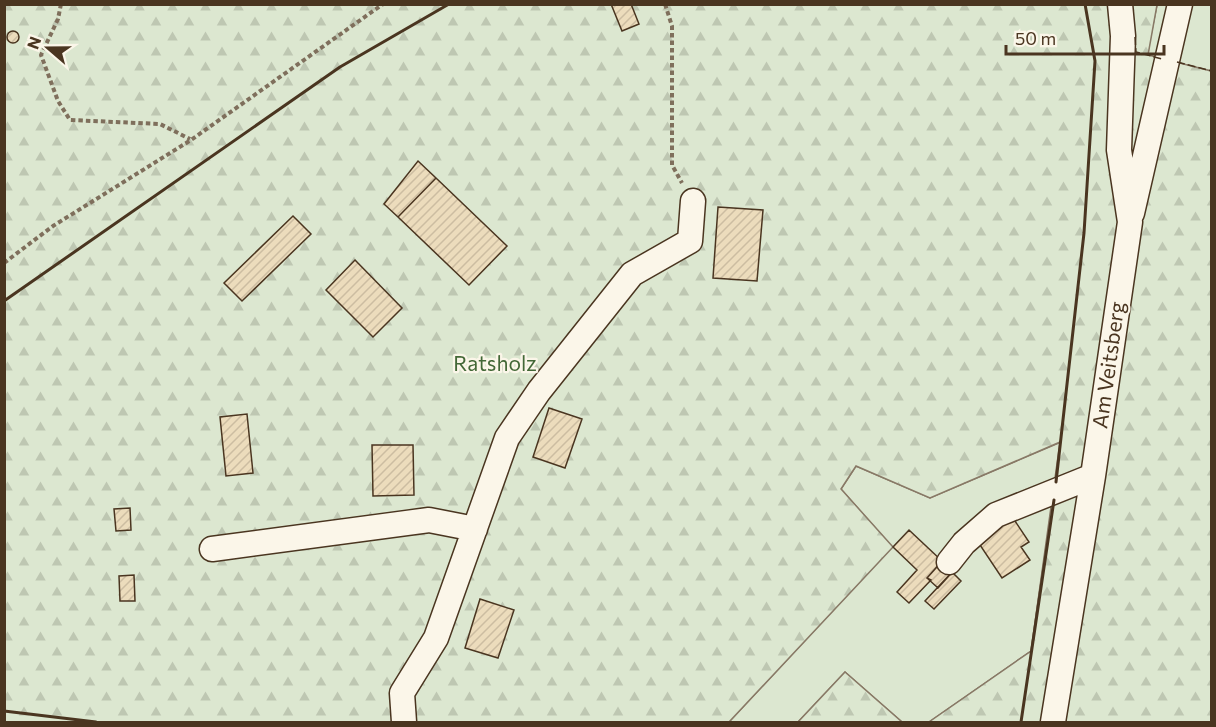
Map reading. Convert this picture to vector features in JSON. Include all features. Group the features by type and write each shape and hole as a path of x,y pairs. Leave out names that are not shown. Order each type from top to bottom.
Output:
{"street":[{"name":"Am Veitsberg","path":"1053,723 1093,476 1130,222 1119,150 1124,36 1120,4"},
{"path":"1130,222 1180,4"},
{"path":"404,723 402,693 436,638 507,438 539,391 632,274 690,241 693,201"},
{"path":"950,562 964,543 996,514 1093,476"},
{"path":"212,549 429,520 475,529"}],"path":[{"path":"61,4 58,19 41,54 58,100 70,120 160,124 190,140"},
{"path":"4,263 53,226 190,140 383,4"},
{"path":"664,4 672,26 672,165 693,201"}],"green space":[{"name":"Ratsholz","path":"4,5 1157,5 1148,55 1211,71 1211,722 929,722 1031,651 1060,442 930,498 856,466 841,489 893,547 729,722 5,722"},
{"path":"1157,5 1211,5 1211,71 1147,55"},
{"path":"1061,442 1031,651 929,722 902,722 845,672 798,722 729,722 892,547 841,489 856,466 930,498"},
{"path":"845,672 902,722 798,722"}],"building":[{"path":"611,4 631,4 639,24 622,31"},
{"path":"15,31 19,37 15,43 11,43 7,35"},
{"path":"418,161 436,178 398,217 384,204"},
{"path":"436,178 507,246 469,285 398,217"},
{"path":"718,207 763,210 757,281 713,278"},
{"path":"293,216 311,234 242,301 224,283"},
{"path":"355,260 402,308 373,337 326,290"},
{"path":"549,408 582,419 565,468 533,457"},
{"path":"247,414 253,473 226,476 220,417"},
{"path":"372,445 413,445 414,495 373,496"},
{"path":"130,508 131,530 116,531 114,509"},
{"path":"1013,518 1029,542 1021,547 1030,560 1002,578 978,542"},
{"path":"909,530 942,561 927,578 931,580 909,603 897,592 917,570 893,547"},
{"path":"945,558 956,568 938,588 927,578"},
{"path":"952,572 961,581 934,609 925,601"},
{"path":"134,575 135,601 120,601 119,576"},
{"path":"480,599 514,610 498,658 465,648"}],"fence":[{"path":"1135,37 1136,52 1162,59"},
{"path":"1177,62 1212,71"}],"wall":[{"path":"4,301 340,67 449,4"},
{"path":"1056,482 1084,233 1095,61 1085,4"},
{"path":"1021,722 1054,500"},
{"path":"4,711 96,722"}]}
